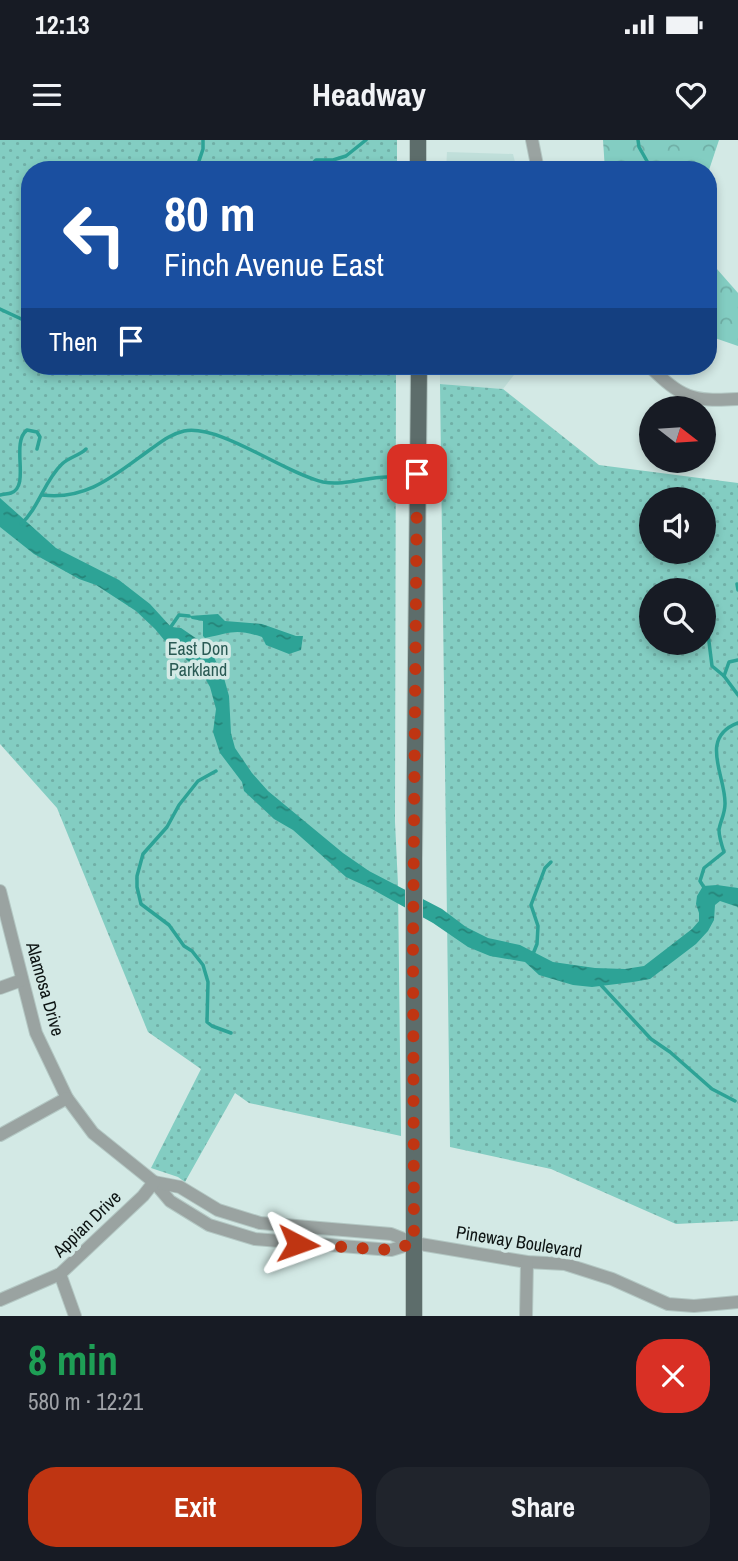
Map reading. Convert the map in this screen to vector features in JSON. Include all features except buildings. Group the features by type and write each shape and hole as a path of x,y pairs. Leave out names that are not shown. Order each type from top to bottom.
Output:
{"main road":[{"path":"418,140 418,161"},
{"path":"414,1316 413,971 419,375"}],"street":[{"path":"532,140 536,161"},
{"path":"658,375 674,390 699,399 738,398"},
{"name":"Alamosa Drive","path":"0,891 36,1033 68,1098 93,1133 154,1182 180,1187 218,1210 260,1223 391,1234 414,1243"},
{"path":"0,988 22,980"},
{"path":"0,1135 68,1098"},
{"name":"Appian Drive","path":"0,1300 60,1274 143,1196 154,1182"},
{"name":"Pineway Boulevard","path":"414,1243 527,1262 565,1264 612,1279 667,1310 738,1301"},
{"path":"526,1316 527,1262"},
{"path":"60,1274 75,1316"}],"shaded area":[{"path":"447,152 513,154 515,161 446,161"},
{"path":"440,375 514,375 503,389 440,384"}],"green space":[{"name":"East Don Parkland","path":"0,140 397,140 397,161 21,161 21,375 396,375 395,822 401,1136 249,1103 235,1093 185,1182 151,1168 201,1069 148,1032 57,808 0,744"},
{"path":"603,140 719,140 712,161 604,161"},
{"path":"717,269 738,293 738,346 717,339"},
{"path":"440,384 503,389 599,465 639,470 639,473 661,473 738,483 738,1221 676,1224 551,1169 450,1147"}],"water":[{"path":"0,498 56,548 119,580 150,604 171,627 181,628 209,647 224,678 229,696 231,733 235,748 268,791 369,871 442,909 466,927 488,938 520,945 553,962 625,969 644,966 692,929 699,921 696,904 703,886 738,888 738,907 720,901 715,905 714,920 708,931 696,944 650,979 633,982 592,987 573,985 539,975 525,962 490,956 468,947 433,923 346,877 244,791 242,782 220,753 213,732 216,709 210,687 201,671 170,647 136,611 96,585 79,579 34,554 0,527"},
{"path":"218,614 225,621 262,624 303,636 301,650 289,654 266,645 262,637 245,633 233,632 205,638 203,621 189,616"}],"waterway":[{"path":"199,161 203,140"},
{"path":"315,161 346,156 366,140"},
{"path":"638,140 647,161"},
{"path":"0,309 21,319"},
{"path":"0,495 11,493 17,489 20,482 20,444 27,430 37,432 40,437 37,449"},
{"path":"42,495 58,496 87,490 113,476 166,438 184,431 215,435 323,482 339,483 387,477"},
{"path":"21,524 56,471 86,449"},
{"path":"737,584 738,590"},
{"path":"170,628 179,615 189,616"},
{"path":"711,655 712,666 724,676 738,695"},
{"path":"724,676 729,662 738,660"},
{"path":"705,889 700,881 704,868 724,852 719,830 725,804 717,748 719,738 738,723"},
{"path":"216,771 198,781 179,805 167,827 143,854 137,887 141,904 169,925 184,946 192,951 203,965 208,982 207,1022 231,1033"},
{"path":"533,954 537,944 538,926 531,905 545,868 551,862"},
{"path":"600,984 651,1039 712,1089 735,1101"}],"route":[{"path":"298,1244 391,1250 414,1243 413,943 417,474"}]}
